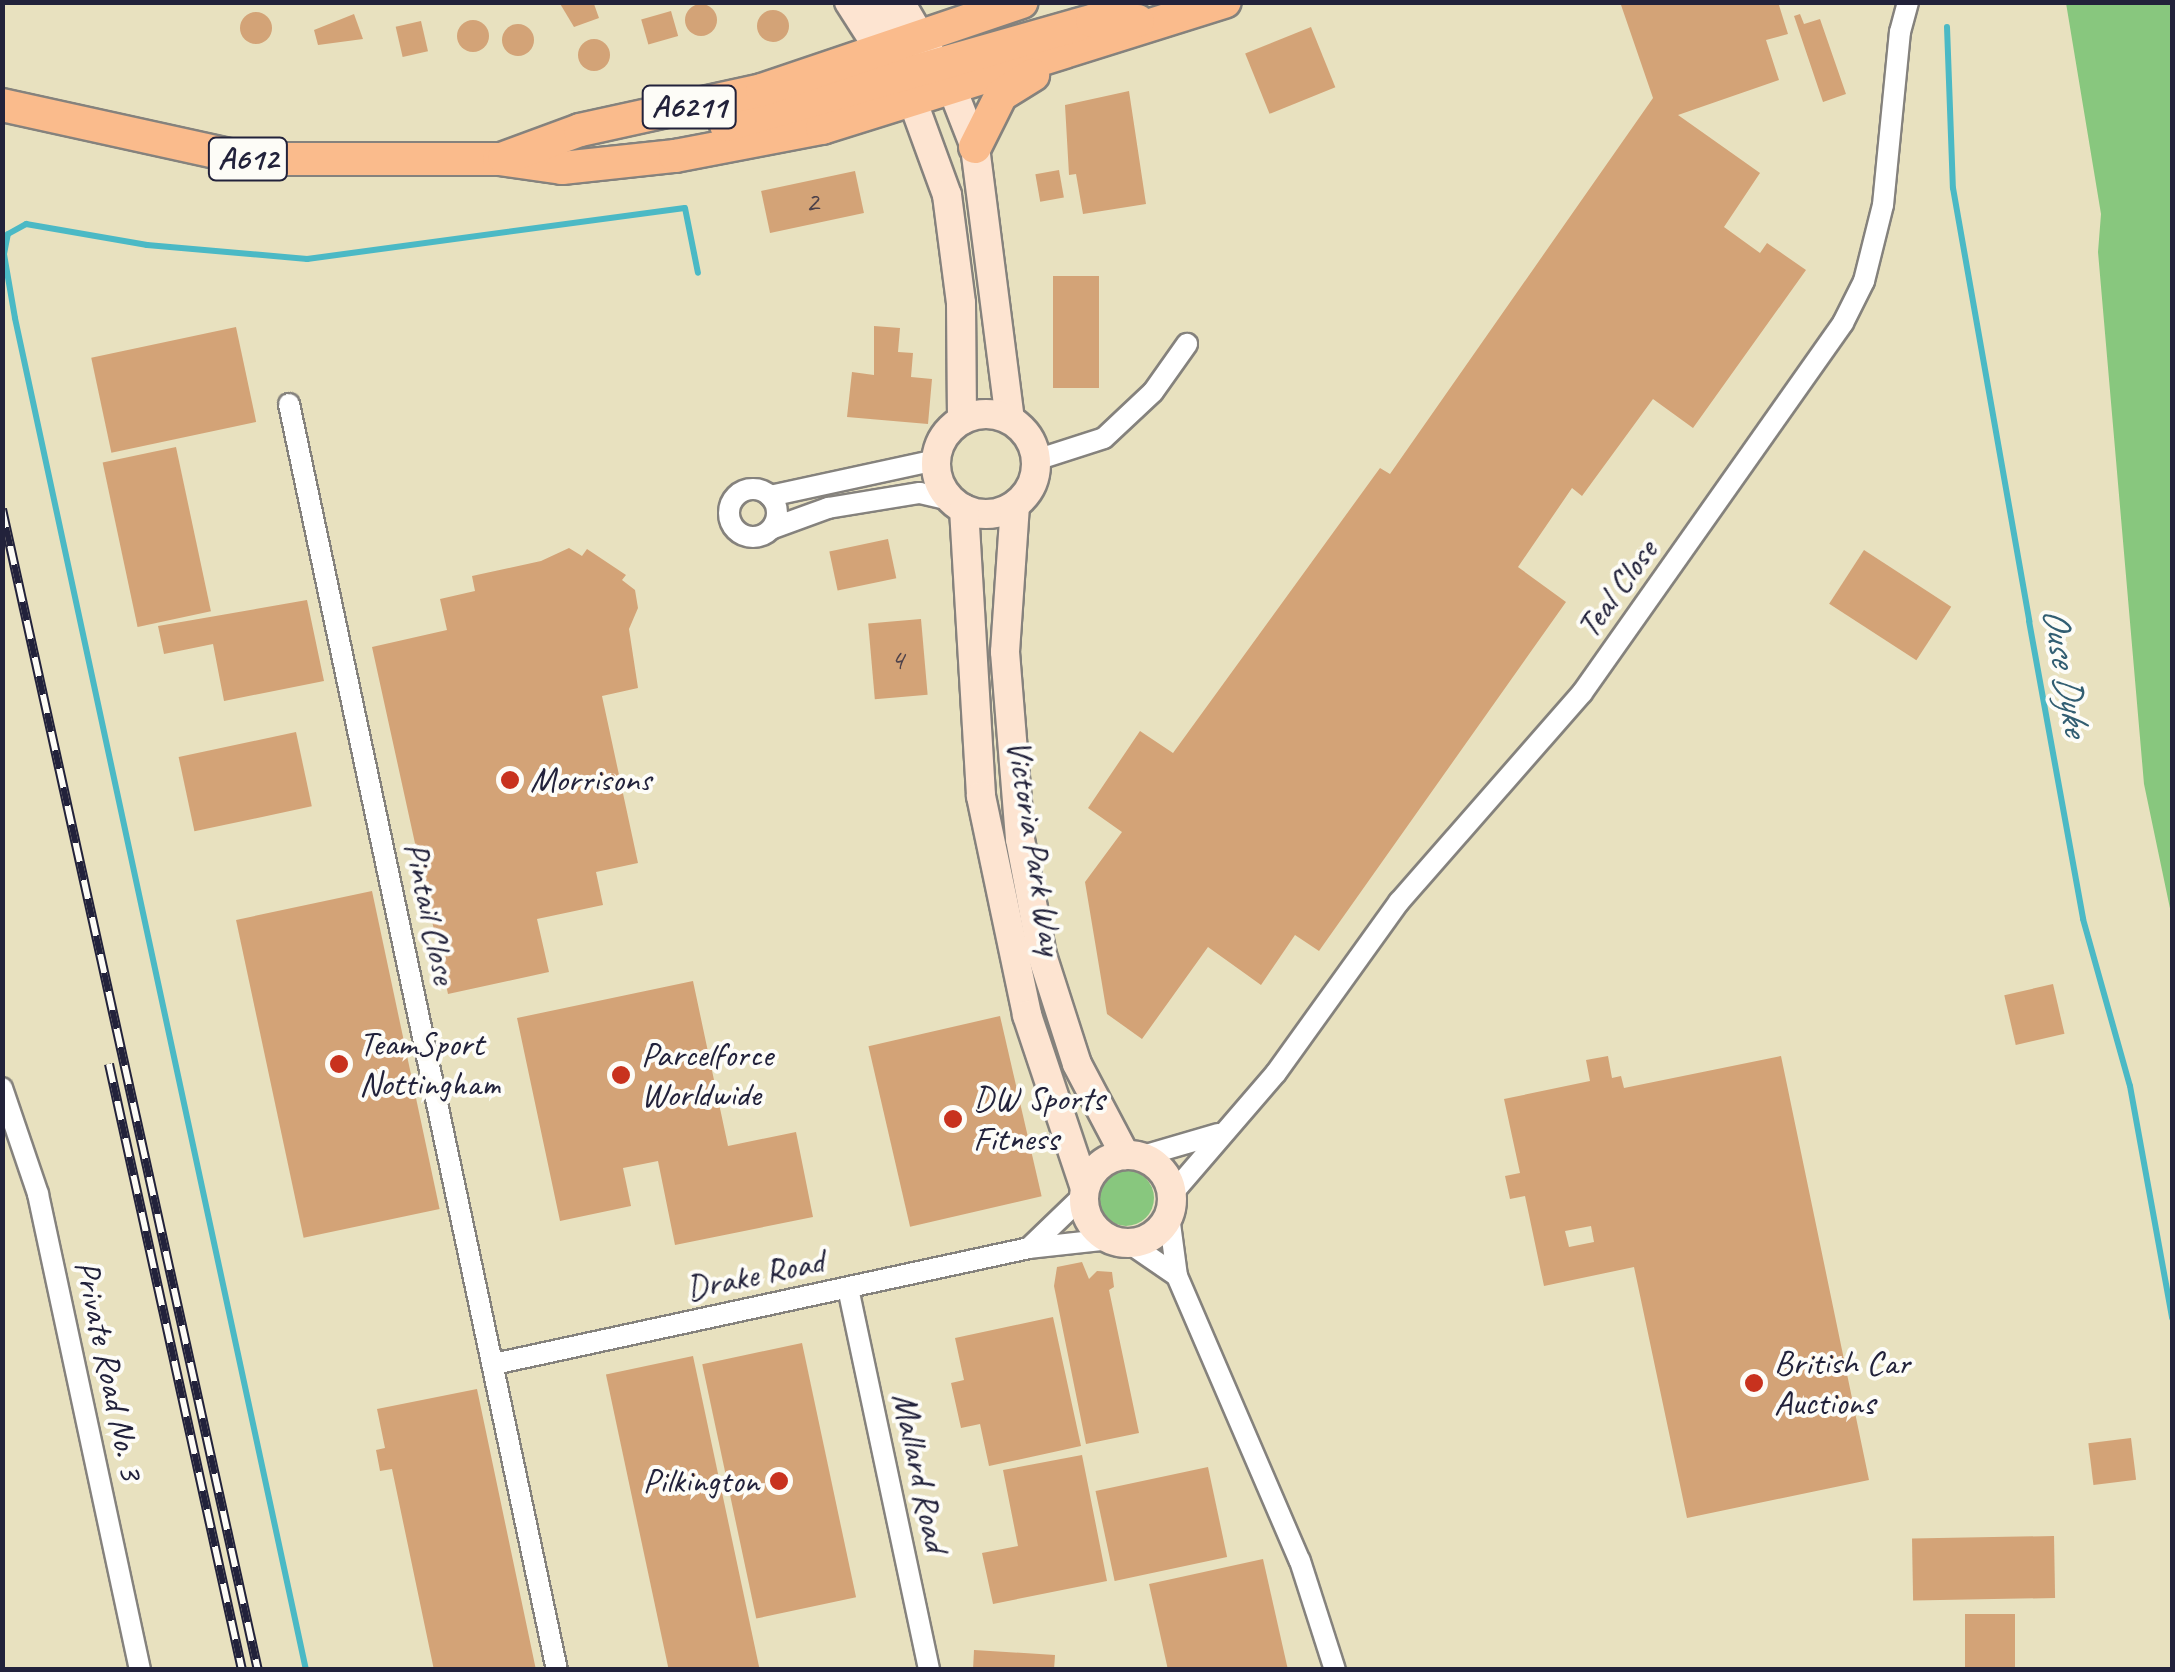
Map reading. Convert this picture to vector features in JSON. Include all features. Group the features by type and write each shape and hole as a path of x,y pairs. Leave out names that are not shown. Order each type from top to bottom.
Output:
{"main road":[{"name":"A6211","path":"500,159 580,130 762,90 1022,2"},
{"name":"A612","path":"2,105 248,160 500,159 562,168 676,156 868,115 905,90 944,78 1067,54 1224,2"},
{"path":"944,78 1092,21 1168,21"},
{"path":"974,147 1000,96 1067,54"},
{"path":"500,159 664,138 905,90"}],"street":[{"path":"900,2 898,44 905,90 947,194 960,302 962,420"},
{"name":"Teal Close","path":"1170,1206 1218,1134 1276,1073 1400,902 1582,693 1843,323 1864,281 1883,205 1900,32 1908,2"},
{"path":"860,9 944,78 974,147 1010,420"},
{"path":"1015,505 999,512 920,493 828,508 749,538 729,519 731,502 742,492 770,496 936,460 948,431 962,420 986,414 1010,420 1030,440 1036,460 1104,438 1153,392 1188,344"},
{"name":"Pintail Close","path":"289,404 557,1670"},
{"name":"Victoria Park Way","path":"936,460 958,504 982,796 1027,1015 1085,1191"},
{"name":"Victoria Park Way","path":"1036,460 1033,482 1015,505 1005,652 1020,838 1042,955 1077,1064 1132,1156"},
{"path":"770,496 777,512 773,528"},
{"name":"Private Road No. 3","path":"2,1088 38,1194 140,1670"},
{"path":"1029,1248 1085,1191 1094,1170 1218,1134"},
{"path":"1132,1156 1164,1174 1177,1276 1300,1561 1335,1670"},
{"path":"1085,1191 1092,1224 1177,1276"},
{"path":"1119,1241 1159,1231 1170,1206"},
{"name":"Drake Road","path":"494,1364 1029,1248 1119,1241"},
{"name":"Mallard Road","path":"848,1288 929,1670"}],"green space":[{"path":"2066,3 2172,3 2172,918 2144,784 2098,252 2101,214"},
{"path":"1126,1170 1145,1179 1154,1198 1145,1217 1126,1226 1107,1217 1098,1198 1107,1179"}],"building":[{"path":"559,2 594,4 599,18 574,27"},
{"path":"1620,2 1778,2 1788,34 1766,40 1779,80 1678,115 1760,173 1724,227 1760,253 1767,243 1806,270 1693,428 1653,399 1582,496 1572,488 1518,567 1566,602 1319,951 1295,935 1261,985 1208,947 1142,1039 1107,1014 1085,882 1122,832 1088,808 1140,731 1173,753 1380,468 1390,474 1653,98"},
{"path":"701,4 712,9 717,20 712,31 701,36 690,31 685,20 690,9"},
{"path":"773,10 784,15 789,26 784,37 773,42 762,37 757,26 762,15"},
{"path":"671,11 678,36 648,45 641,20"},
{"path":"256,12 267,17 272,28 267,39 256,44 245,39 240,28 245,17"},
{"path":"354,14 363,39 318,45 314,30"},
{"path":"1800,14 1804,24 1820,19 1846,94 1823,102 1794,16"},
{"path":"473,20 484,25 489,36 484,47 473,52 462,47 457,36 462,25"},
{"path":"421,21 428,51 403,57 396,27"},
{"path":"518,24 529,29 534,40 529,51 518,56 507,51 502,40 507,29"},
{"path":"1311,27 1335,87 1270,114 1245,54"},
{"path":"594,39 605,44 610,55 605,66 594,71 583,66 578,55 583,44"},
{"path":"1129,91 1146,204 1083,214 1076,174 1069,175 1065,105"},
{"path":"1059,170 1064,198 1040,202 1035,174"},
{"path":"855,171 864,213 770,233 761,191"},
{"path":"1053,276 1099,276 1099,388 1053,388"},
{"path":"874,326 900,328 898,352 913,353 911,377 932,379 928,424 847,417 852,372 874,375"},
{"path":"236,327 256,422 111,453 91,358"},
{"path":"176,447 211,611 138,627 103,463"},
{"path":"888,539 896,578 838,591 829,551"},
{"name":"Morrisons","path":"569,548 582,556 587,549 626,575 622,580 635,590 638,608 629,629 638,688 602,696 638,863 596,872 603,905 537,919 549,972 448,994 372,647 447,630 440,599 475,591 472,576 541,561"},
{"path":"1864,550 1951,607 1916,660 1829,604"},
{"path":"307,600 324,681 224,701 213,644 164,654 158,626"},
{"path":"921,619 928,695 875,699 868,624"},
{"path":"296,732 312,806 194,831 179,757"},
{"name":"TeamSport Nottingham","path":"372,891 440,1209 304,1238 236,920"},
{"name":"Parcelforce Worldwide","path":"693,981 728,1146 796,1132 813,1217 675,1245 658,1161 623,1168 631,1206 560,1221 517,1018"},
{"path":"2053,984 2064,1034 2016,1045 2004,995"},
{"name":"DW Sports Fitness","path":"1000,1016 1042,1196 910,1227 868,1046"},
{"name":"British Car Auctions","path":"1608,1056 1612,1078 1621,1076 1624,1088 1781,1056 1869,1480 1687,1518 1634,1267 1544,1286 1525,1196 1510,1199 1505,1176 1520,1173 1504,1099 1590,1081 1586,1060","holes":["1591,1226 1594,1242 1569,1247 1565,1231"]},
{"path":"1082,1262 1089,1279 1097,1271 1112,1272 1114,1287 1109,1290 1139,1433 1086,1444 1054,1286 1057,1267"},
{"path":"1053,1317 1081,1446 989,1466 980,1424 961,1428 951,1383 964,1380 955,1338"},
{"name":"Pilkington","path":"802,1343 856,1597 756,1619 702,1364"},
{"path":"693,1356 760,1670 669,1670 606,1375"},
{"path":"477,1389 536,1670 434,1670 392,1469 380,1471 376,1450 385,1448 377,1409"},
{"path":"2131,1438 2136,1480 2093,1485 2088,1443"},
{"path":"1082,1455 1107,1581 993,1604 982,1553 1018,1546 1003,1470"},
{"path":"1208,1467 1227,1557 1115,1581 1096,1491"},
{"path":"2054,1536 2055,1598 1913,1600 1912,1538"},
{"path":"1263,1559 1288,1670 1168,1670 1149,1584"},
{"path":"1965,1614 2015,1614 2015,1670 1965,1670"},
{"path":"974,1650 1055,1655 1054,1670 973,1670"}],"waterway":[{"name":"Ouse Dyke","path":"1947,27 1953,188 2083,919 2130,1086 2172,1318"},
{"path":"306,1670 15,318 4,254 8,234 26,224 147,245 307,259 685,208 698,273"}],"railway":[{"path":"2,509 258,1670"},
{"path":"109,1064 242,1670"}],"place":[{"name":"Morrisons","path":"510,780"},
{"name":"TeamSport Nottingham","path":"339,1064"},
{"name":"Parcelforce Worldwide","path":"621,1075"},
{"name":"DW Sports Fitness","path":"953,1119"},
{"name":"British Car Auctions","path":"1754,1383"},
{"name":"Pilkington","path":"779,1481"}]}
